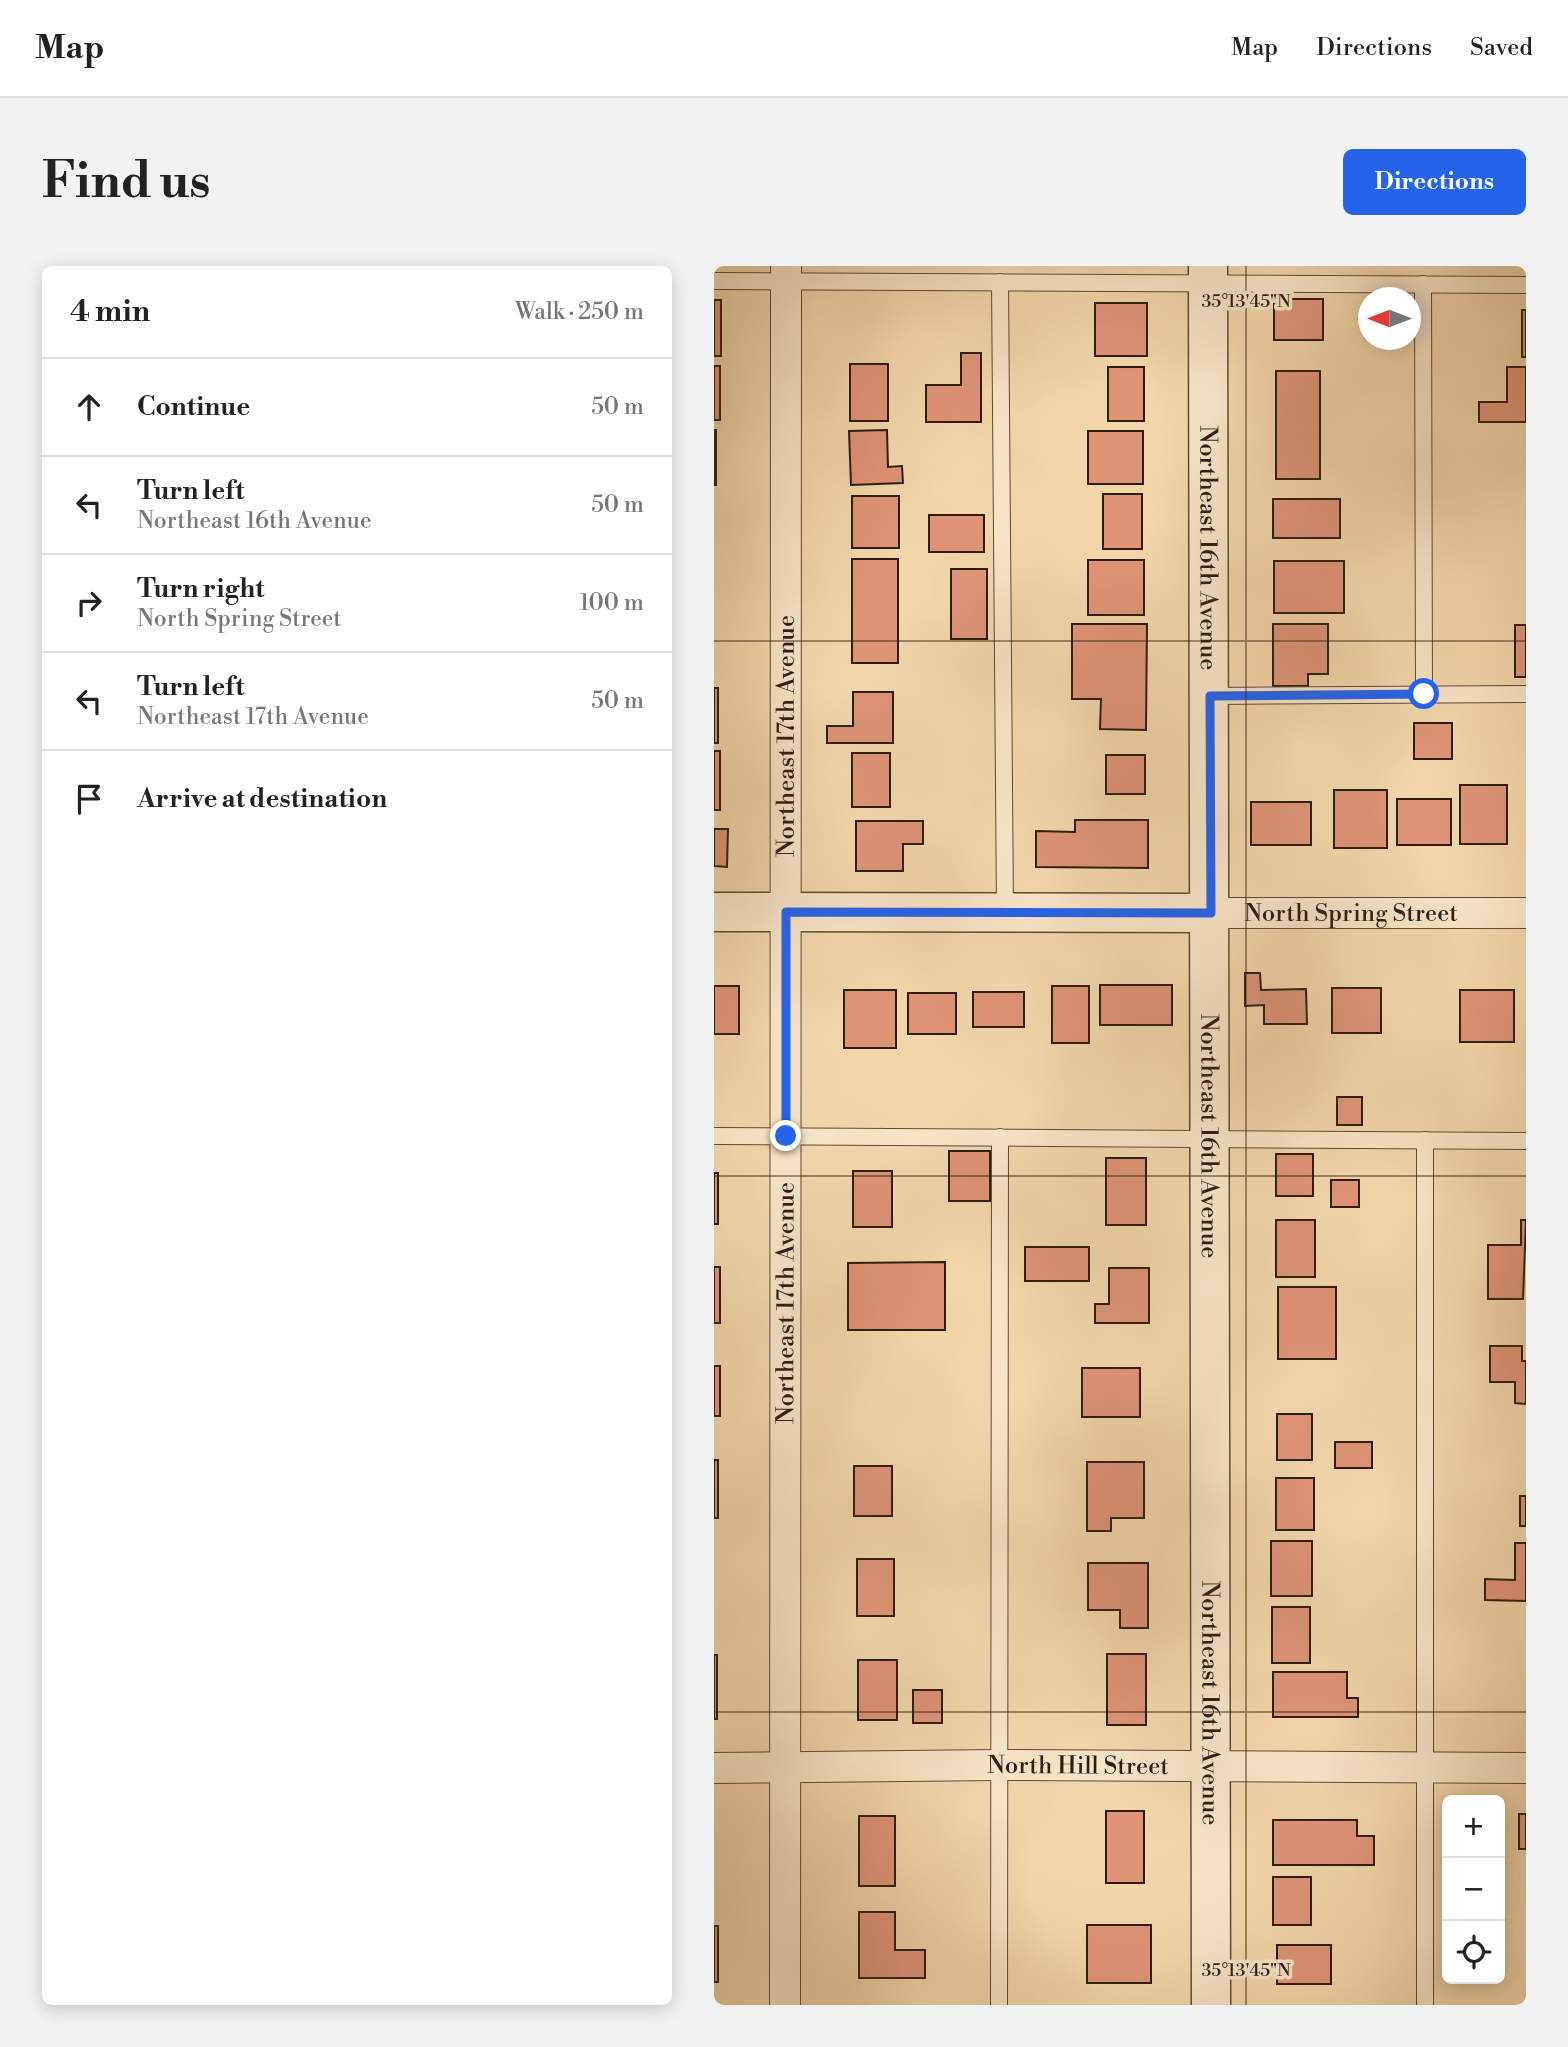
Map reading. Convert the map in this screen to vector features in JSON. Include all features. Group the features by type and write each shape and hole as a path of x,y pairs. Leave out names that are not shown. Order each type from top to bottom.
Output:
{"street":[{"name":"Northeast 17th Avenue","path":"785,2005 786,273"},
{"name":"Northeast 16th Avenue","path":"1208,274 1211,2005"},
{"name":"North Spring Street","path":"714,912 1526,913"},
{"name":"North Hill Street","path":"714,1768 998,1765 1526,1768"}],"lane":[{"path":"714,281 786,273 1000,282 1208,274 1423,284 1526,285"},
{"path":"1000,282 1005,912"},
{"path":"1423,284 1424,694"},
{"path":"1210,696 1526,694"},
{"path":"714,1136 1526,1141"},
{"path":"999,2005 1000,1137"},
{"path":"1425,1140 1425,2005"}],"building":[{"path":"1274,299 1323,299 1323,340 1274,340"},
{"path":"714,300 721,300 721,356 714,356"},
{"path":"1095,303 1147,303 1147,356 1095,356"},
{"path":"1522,310 1526,310 1526,357 1522,357"},
{"path":"961,353 981,353 981,422 926,422 926,385 961,385"},
{"path":"850,364 888,364 888,421 850,421"},
{"path":"714,366 720,366 720,420 714,420"},
{"path":"1108,367 1144,367 1144,421 1108,421"},
{"path":"1507,367 1526,367 1526,422 1479,422 1479,402 1507,402"},
{"path":"1276,371 1320,371 1320,479 1276,479"},
{"path":"716,430 716,485 714,485"},
{"path":"887,430 888,467 902,466 903,483 851,485 849,431"},
{"path":"1088,431 1143,431 1143,484 1088,484"},
{"path":"1103,494 1142,494 1142,549 1103,549"},
{"path":"852,496 899,496 899,548 852,548"},
{"path":"1273,499 1340,499 1340,538 1273,538"},
{"path":"929,515 984,515 984,552 929,552"},
{"path":"852,559 898,559 898,663 852,663"},
{"path":"1088,560 1144,560 1144,615 1088,615"},
{"path":"1274,561 1344,561 1344,613 1274,613"},
{"path":"951,569 987,569 987,639 951,639"},
{"path":"1072,624 1147,624 1146,730 1100,729 1101,699 1072,699"},
{"path":"1273,624 1328,624 1328,674 1308,674 1308,686 1273,686"},
{"path":"1515,625 1526,625 1526,677 1515,677"},
{"path":"714,688 718,688 718,743 714,743"},
{"path":"853,692 893,692 893,743 827,743 827,726 853,726"},
{"path":"1414,723 1452,723 1452,759 1414,759"},
{"path":"714,751 720,751 720,810 714,810"},
{"path":"852,753 890,753 890,807 852,807"},
{"path":"1106,755 1145,755 1145,794 1106,794"},
{"path":"1460,785 1507,785 1507,844 1460,844"},
{"path":"1334,790 1387,790 1387,848 1334,848"},
{"path":"1397,799 1451,799 1451,845 1397,845"},
{"path":"1251,802 1311,802 1311,845 1251,845"},
{"path":"1075,820 1148,820 1148,868 1036,867 1036,831 1075,832"},
{"path":"856,821 923,821 923,844 903,844 903,871 856,871"},
{"path":"714,829 728,829 727,867 714,866"},
{"path":"1245,973 1260,973 1261,990 1306,989 1307,1024 1264,1024 1264,1005 1245,1006"},
{"path":"1100,985 1172,985 1172,1025 1100,1025"},
{"path":"714,986 739,986 739,1034 714,1034"},
{"path":"1052,986 1089,986 1089,1043 1052,1043"},
{"path":"1332,988 1381,988 1381,1033 1332,1033"},
{"path":"844,990 896,990 896,1048 844,1048"},
{"path":"1460,990 1514,990 1514,1042 1460,1042"},
{"path":"973,992 1024,992 1024,1027 973,1027"},
{"path":"908,993 956,993 956,1034 908,1034"},
{"path":"1337,1097 1362,1097 1362,1125 1337,1125"},
{"path":"949,1151 990,1151 990,1201 949,1201"},
{"path":"1276,1154 1313,1154 1313,1196 1276,1196"},
{"path":"1106,1158 1146,1158 1146,1225 1106,1225"},
{"path":"853,1171 892,1171 892,1227 853,1227"},
{"path":"714,1173 718,1173 718,1224 714,1224"},
{"path":"1331,1180 1359,1180 1359,1207 1331,1207"},
{"path":"1276,1220 1315,1220 1315,1277 1276,1277"},
{"path":"1521,1220 1526,1220 1523,1299 1488,1299 1488,1245 1521,1245"},
{"path":"1025,1247 1089,1247 1089,1281 1025,1281"},
{"path":"945,1262 945,1330 848,1330 848,1263"},
{"path":"714,1267 720,1267 720,1323 714,1323"},
{"path":"1109,1268 1149,1268 1149,1323 1095,1323 1095,1304 1109,1304"},
{"path":"1278,1287 1336,1287 1336,1359 1278,1359"},
{"path":"1490,1346 1522,1346 1522,1361 1526,1361 1526,1404 1515,1403 1515,1382 1490,1382"},
{"path":"714,1366 720,1366 720,1416 714,1416"},
{"path":"1082,1368 1140,1368 1140,1417 1082,1417"},
{"path":"1277,1414 1312,1414 1312,1460 1277,1460"},
{"path":"1335,1442 1372,1442 1372,1468 1335,1468"},
{"path":"714,1460 718,1460 718,1518 714,1518"},
{"path":"1087,1462 1144,1462 1144,1518 1111,1518 1111,1531 1087,1531"},
{"path":"854,1466 892,1466 892,1516 854,1516"},
{"path":"1276,1478 1314,1478 1314,1530 1276,1530"},
{"path":"1520,1496 1526,1496 1526,1526 1520,1526"},
{"path":"1271,1541 1312,1541 1312,1596 1271,1596"},
{"path":"1515,1543 1526,1543 1526,1601 1485,1600 1485,1579 1515,1580"},
{"path":"857,1559 894,1559 894,1616 857,1616"},
{"path":"1088,1563 1148,1563 1148,1628 1120,1628 1120,1610 1088,1610"},
{"path":"1272,1607 1310,1607 1310,1663 1272,1663"},
{"path":"1107,1654 1146,1654 1146,1725 1107,1725"},
{"path":"714,1655 717,1655 717,1719 714,1719"},
{"path":"858,1660 897,1660 897,1720 858,1720"},
{"path":"1273,1672 1347,1672 1347,1698 1358,1698 1358,1717 1273,1717"},
{"path":"913,1690 942,1690 942,1723 913,1723"},
{"path":"1106,1811 1144,1811 1144,1883 1106,1883"},
{"path":"1519,1814 1526,1814 1526,1849 1519,1849"},
{"path":"859,1816 895,1816 895,1886 859,1886"},
{"path":"1273,1820 1357,1820 1357,1836 1374,1836 1374,1865 1273,1865"},
{"path":"1273,1877 1311,1877 1311,1925 1273,1925"},
{"path":"859,1912 895,1912 895,1950 925,1950 925,1978 859,1978"},
{"path":"1087,1925 1151,1925 1151,1983 1087,1983"},
{"path":"714,1926 718,1926 718,1982 714,1982"},
{"path":"1277,1945 1331,1945 1331,1984 1277,1984"}],"route":[{"path":"786,1136 786,912 1211,913 1210,696 1424,694"}]}
